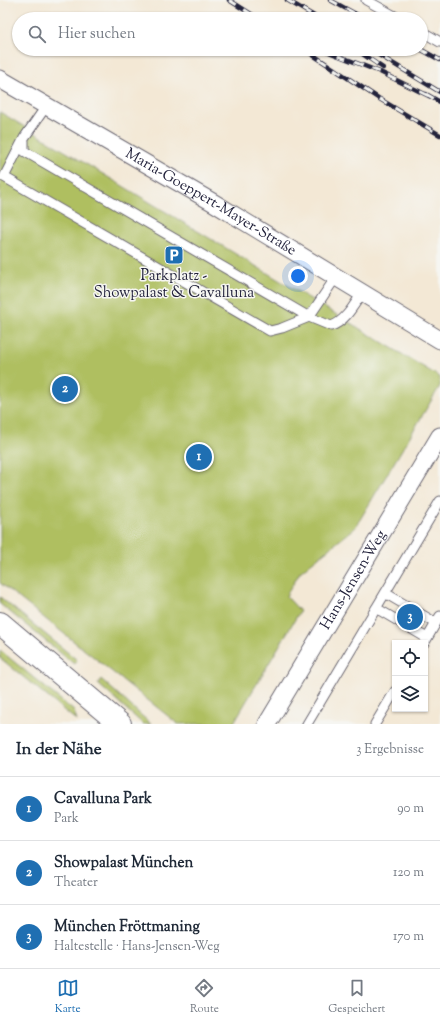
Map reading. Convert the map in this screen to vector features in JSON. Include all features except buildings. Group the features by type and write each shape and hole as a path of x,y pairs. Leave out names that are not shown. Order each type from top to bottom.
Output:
{"street":[{"name":"Maria-Goeppert-Mayer-Straße","path":"0,80 47,105 440,340"},
{"name":"Hans-Jensen-Weg","path":"267,724 440,436"},
{"path":"0,623 120,724"}],"lane":[{"path":"366,0 387,12"},
{"path":"428,35 440,42"},
{"path":"47,105 24,138 4,177 270,331 282,328 309,317 336,277"},
{"path":"24,138 24,151 309,317 331,326 338,324 354,306 362,293"},
{"path":"307,724 440,501"},
{"path":"376,608 426,640 438,620 385,593"},
{"path":"375,724 392,696"}],"green space":[{"path":"0,112 440,377 440,386 355,528 300,572 286,596 300,611 233,724 178,724 0,583"},
{"path":"0,597 77,660 74,664 0,604"},
{"path":"0,650 74,711 77,721 0,658"},
{"path":"101,679 151,724 143,724 98,684"}],"railway":[{"path":"229,0 248,12"},
{"path":"287,0 307,12"},
{"path":"330,0 352,12"},
{"path":"428,53 440,60"},
{"path":"315,56 378,98 440,135"},
{"path":"339,56 380,72 431,97"},
{"path":"365,56 383,68"},
{"path":"381,56 440,92"},
{"path":"426,94 440,102"}],"place":[{"name":"Parkplatz - Showpalast & Cavalluna","path":"174,255"},
{"name":"Showpalast München","path":"65,389"},
{"name":"Cavalluna Park","path":"199,457"},
{"name":"München Fröttmaning","path":"410,617"}]}
